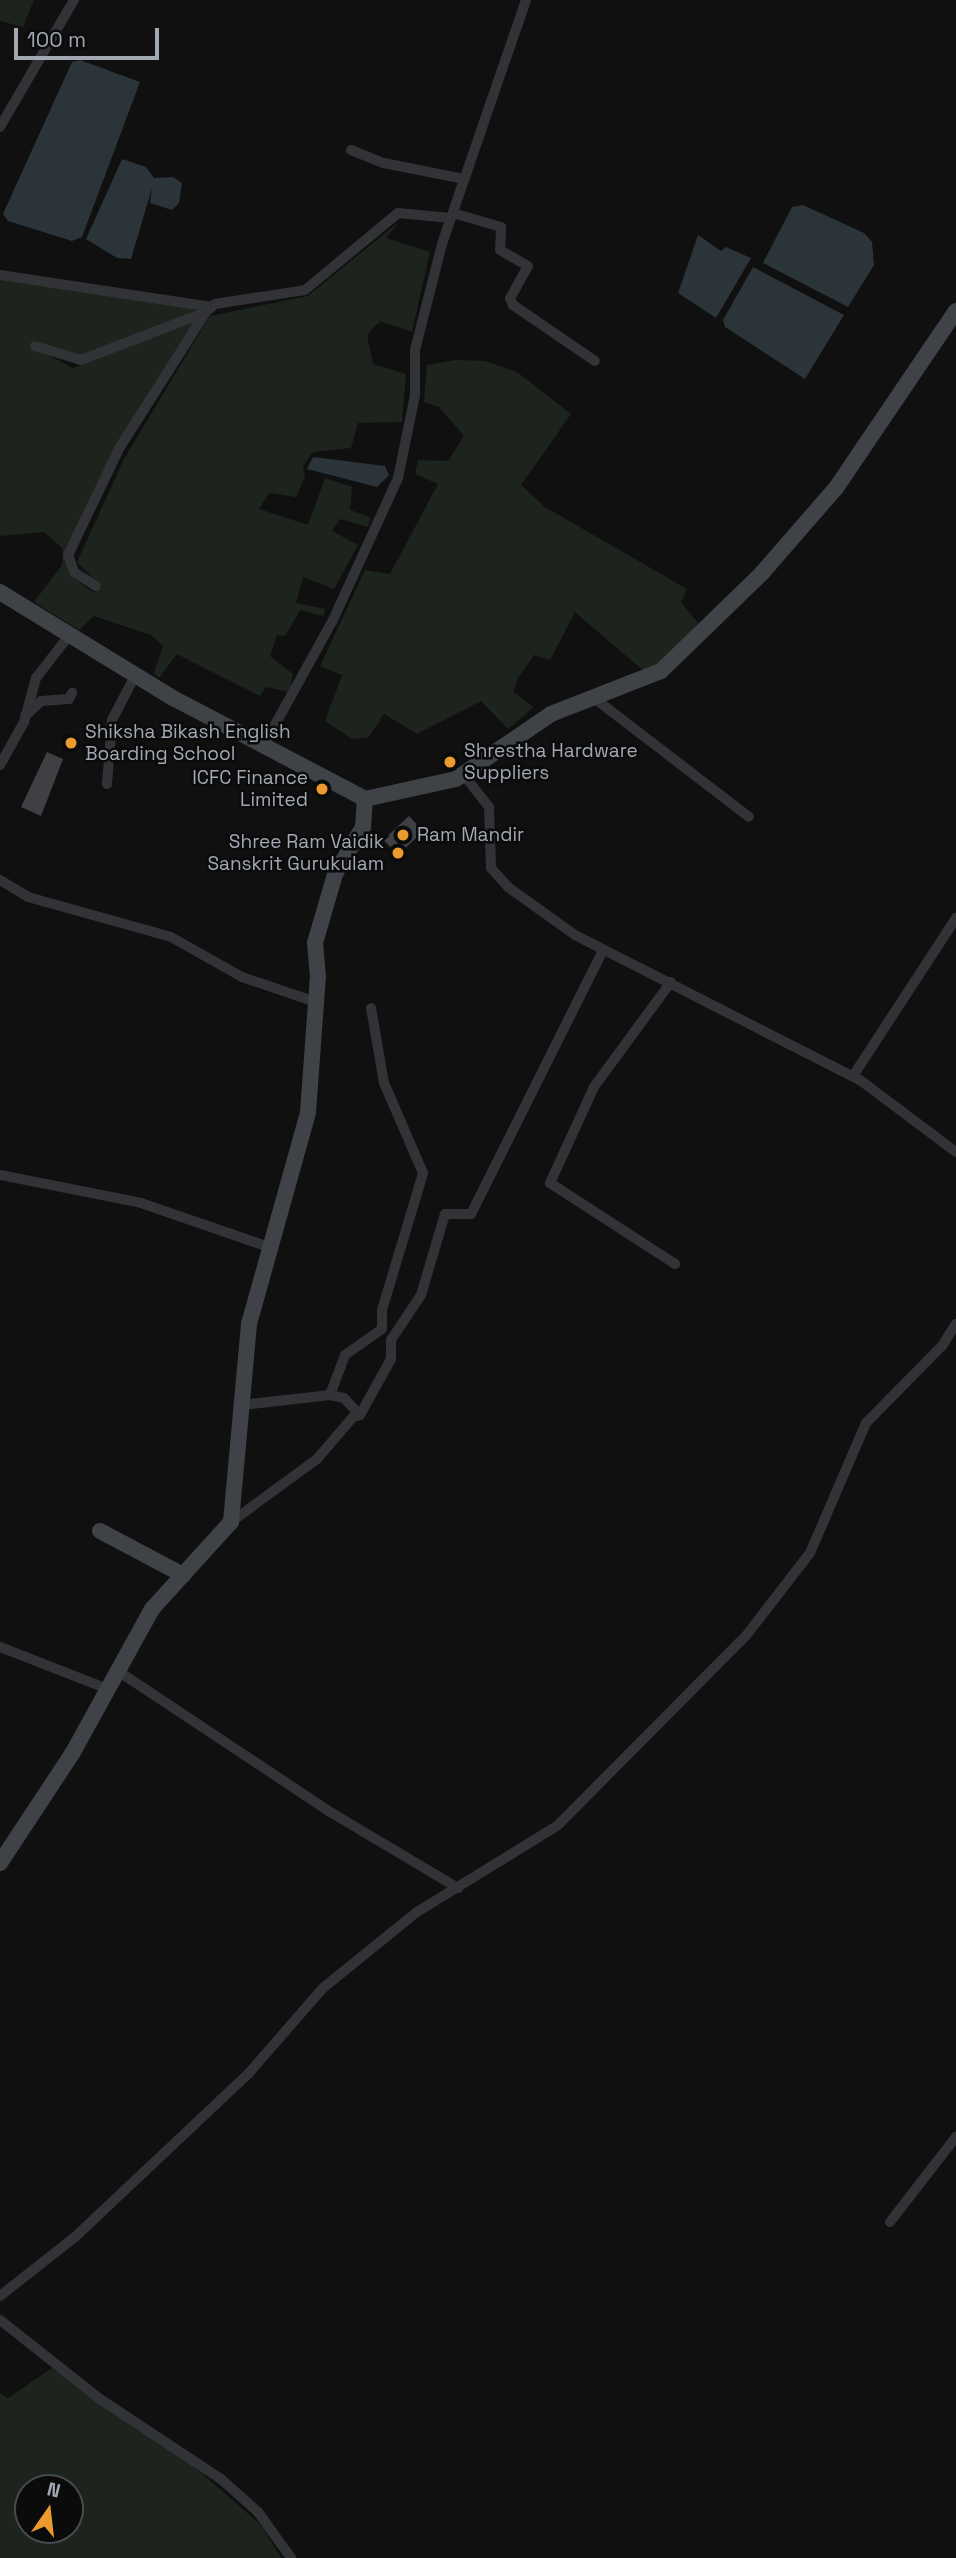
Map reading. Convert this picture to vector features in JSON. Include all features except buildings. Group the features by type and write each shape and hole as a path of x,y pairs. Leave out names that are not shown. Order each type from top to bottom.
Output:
{"street":[{"path":"0,127 74,0"},
{"path":"265,743 333,620 398,478 414,407 415,350 452,216 526,0"},
{"path":"351,150 464,179"},
{"path":"35,346 81,360 209,309 305,290 398,213 452,216 501,227 500,250 528,266 510,298 513,305 595,361"},
{"path":"0,275 209,309"},
{"path":"96,586 74,572 68,555 120,447 209,309"},
{"path":"0,592 67,638 365,799 463,774 551,714 661,671 762,573 836,488 956,311"},
{"path":"0,765 24,718 36,678 67,638"},
{"path":"107,784 112,720 135,676"},
{"path":"24,718 41,701 69,699 72,693"},
{"path":"594,698 749,817"},
{"path":"463,774 489,807 491,868 508,887 603,950 853,1076 956,1152"},
{"path":"231,1522 249,1324 308,1112 318,977 315,943 323,906 341,861 358,838 365,799"},
{"path":"0,880 28,897 171,937 242,977 316,1002"},
{"path":"853,1076 956,918"},
{"path":"360,1415 390,1359 391,1340 421,1295 445,1214 471,1214 603,950"},
{"path":"671,982 594,1087 550,1183 675,1264"},
{"path":"330,1395 345,1355 382,1329 382,1310 423,1173 384,1083 371,1008"},
{"path":"0,1175 141,1203 272,1248"},
{"path":"0,2297 84,2229 249,2073 323,1988 416,1913 557,1826 753,1628 810,1553 866,1423 942,1346 956,1324"},
{"path":"242,1405 330,1395 344,1398 360,1415"},
{"path":"0,1861 108,1689 152,1609 231,1522 317,1459 353,1416 360,1415"},
{"path":"100,1531 183,1575"},
{"path":"0,1647 108,1689"},
{"path":"118,1671 331,1813 458,1888"},
{"path":"890,2222 956,2137"},
{"path":"0,2320 100,2399 221,2479 258,2512 291,2558"}],"shaded area":[{"path":"0,0 34,0 23,27 0,21"},
{"path":"80,60 140,82 82,237 72,241 8,221 3,214 72,62"},
{"path":"122,159 146,167 154,178 173,177 182,183 179,203 172,210 150,203 152,188 131,259 117,258 86,239"},
{"path":"803,205 864,233 872,242 874,265 848,307 763,263 792,207"},
{"path":"400,221 386,238 430,252 412,332 380,321 367,335 373,364 406,374 402,422 358,423 351,448 313,452 303,466 305,476 296,497 269,493 259,509 308,525 325,478 352,487 350,510 370,517 368,527 340,519 332,531 358,545 334,589 303,577 296,603 326,609 323,616 300,610 285,636 277,635 270,656 293,674 289,692 266,687 260,696 177,654 159,678 154,673 163,646 151,635 94,616 79,630 34,602 62,565 63,549 44,532 0,536 0,279 204,308 78,356 36,341 30,346 73,368 199,317 66,552 69,575 94,593 102,587 77,562 124,459 210,316 308,296"},
{"path":"698,235 721,251 726,247 751,258 716,318 678,293"},
{"path":"753,267 844,315 805,379 725,327 723,320"},
{"path":"455,360 485,361 517,372 571,414 521,485 545,507 687,589 681,602 698,623 672,654 645,672 575,612 550,660 534,655 518,678 513,692 534,707 508,729 481,701 417,734 384,714 369,737 352,739 325,721 342,675 320,666 365,570 390,574 438,484 415,474 418,460 448,461 464,436 439,407 424,402 427,365"},
{"path":"313,457 385,466 389,475 377,487 307,469"},
{"path":"52,2368 182,2456 261,2525 281,2558 0,2558 0,2393 8,2398"}],"place":[{"name":"Shiksha Bikash English Boarding School","path":"71,743"},
{"name":"Shrestha Hardware Suppliers","path":"450,762"},
{"name":"ICFC Finance Limited","path":"322,789"},
{"name":"Ram Mandir","path":"403,835"},
{"name":"Shree Ram Vaidik Sanskrit Gurukulam","path":"398,853"}]}
